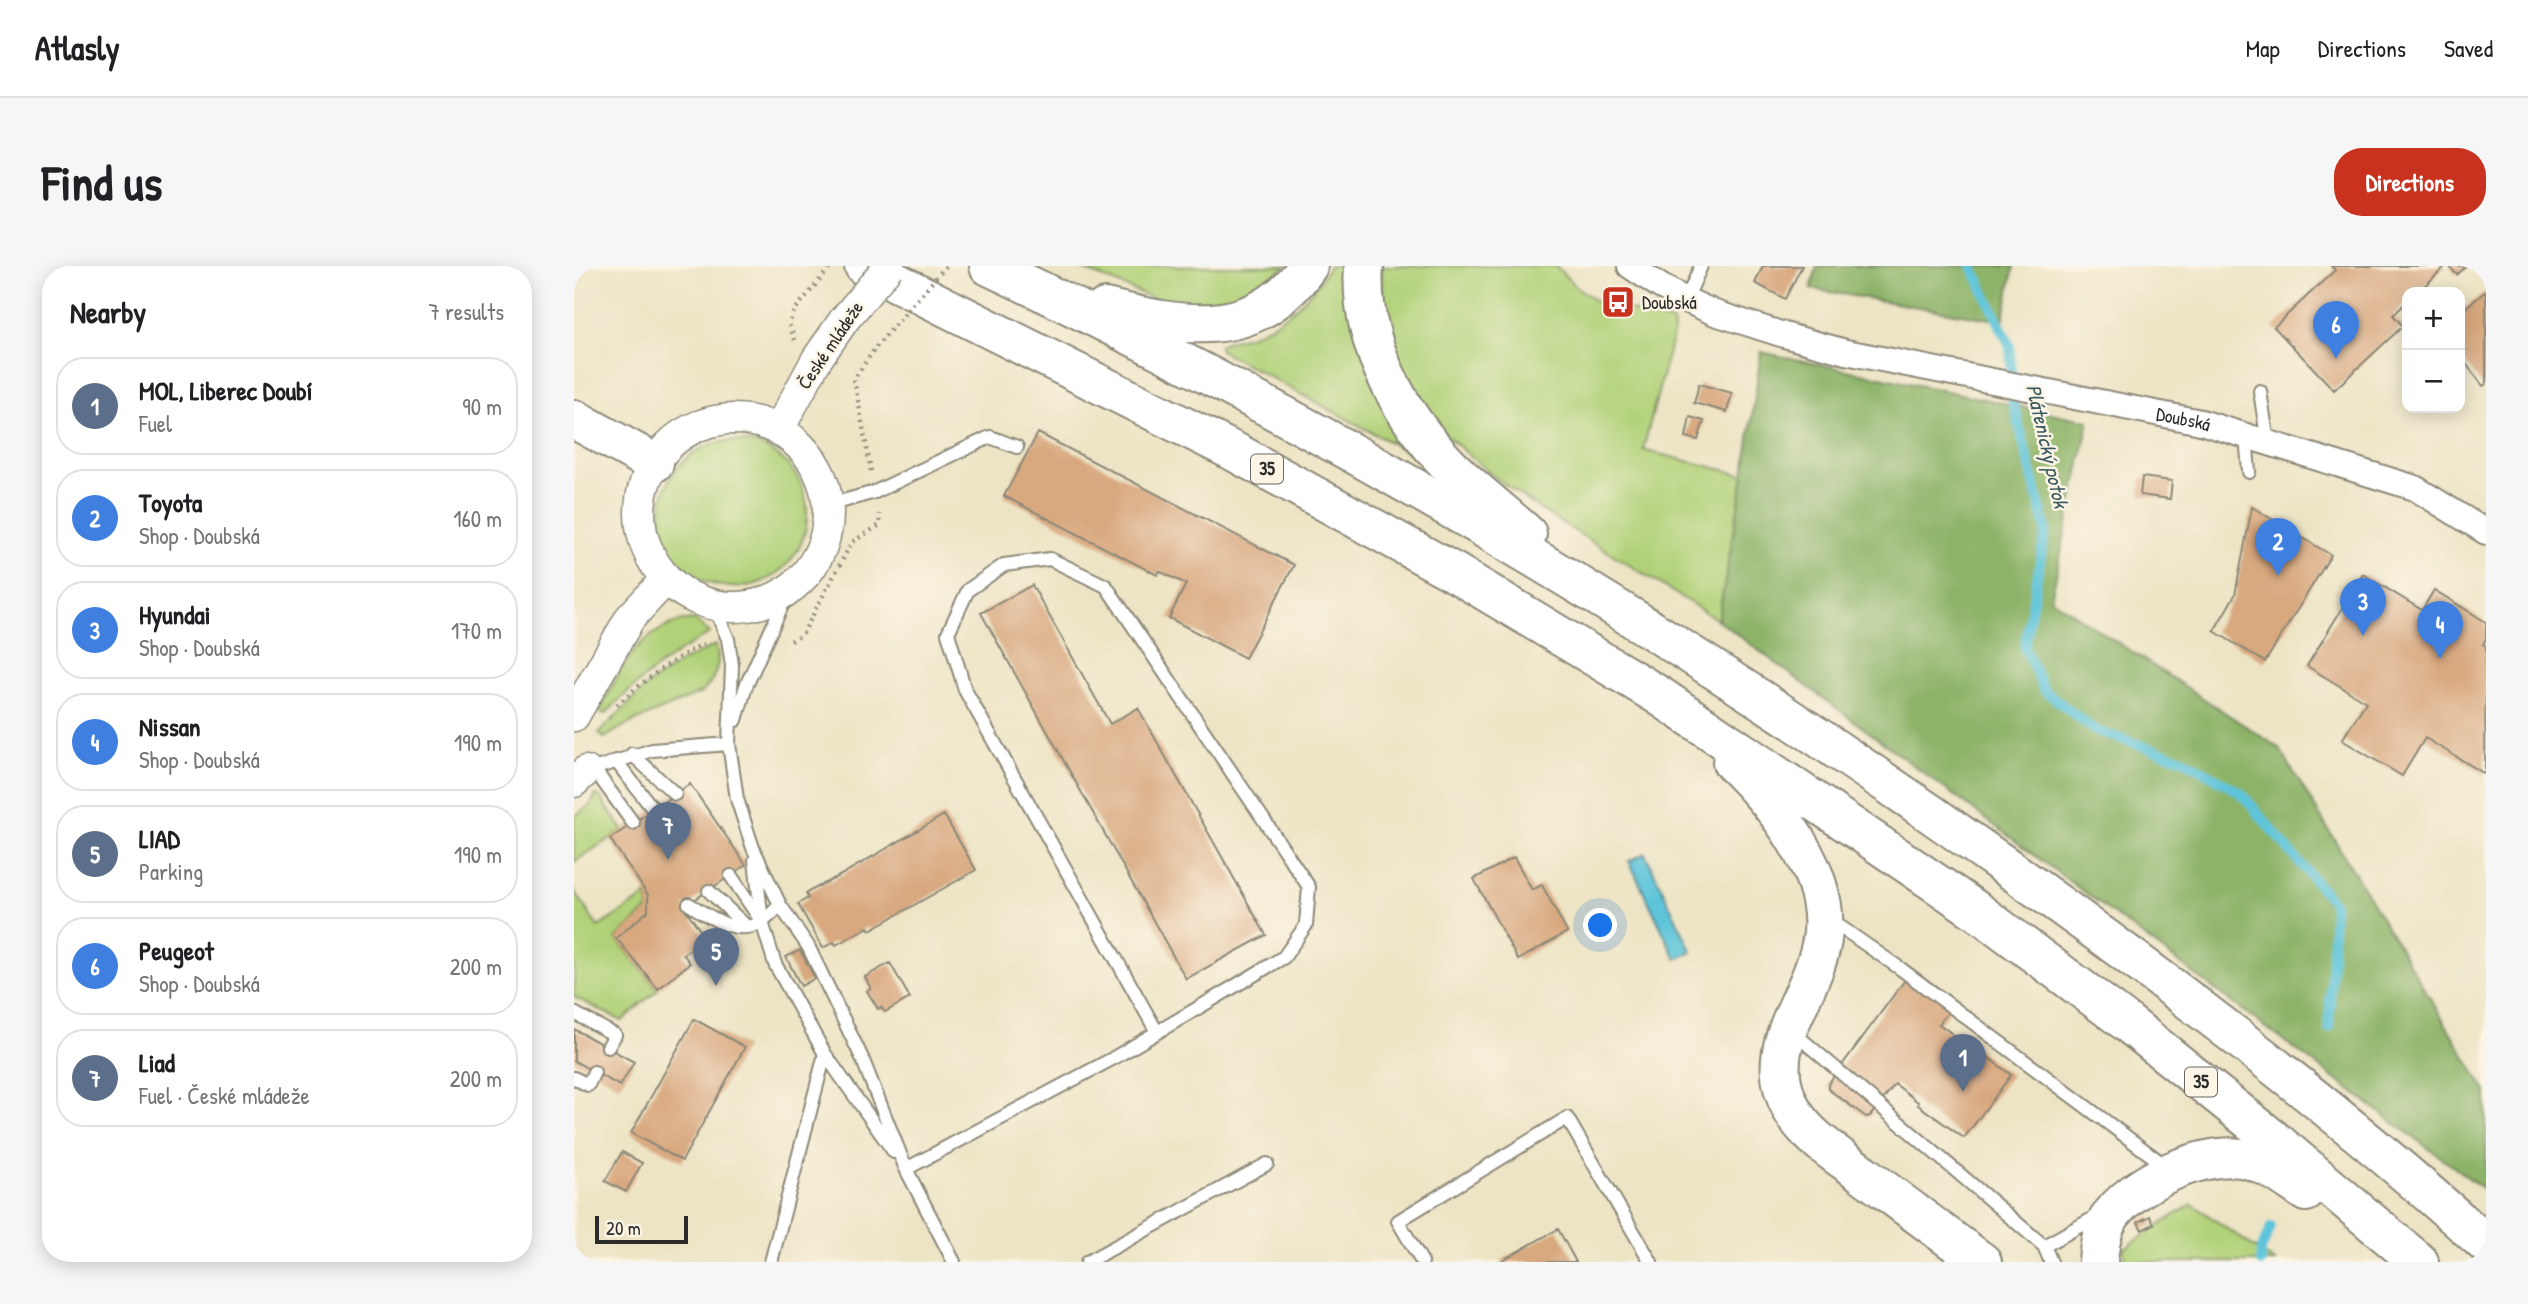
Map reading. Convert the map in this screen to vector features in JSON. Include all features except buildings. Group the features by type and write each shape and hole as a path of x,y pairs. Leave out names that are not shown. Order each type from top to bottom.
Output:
{"highway":[{"name":"35","path":"864,266 1235,452 1457,574 1658,695 1977,911 2129,1024 2278,1143 2416,1262"},
{"path":"1000,271 1096,305 1145,317 1203,325 1227,323 1267,307 1295,285 1308,266"},
{"path":"1364,266 1363,282 1368,322 1376,354 1398,399 1461,477 1606,601"},
{"path":"1000,271 1261,402 1477,525 1606,601 1890,784 2133,957 2302,1088 2486,1244"},
{"path":"574,419 653,463"},
{"path":"1658,695 1734,764 1787,823 1812,872 1819,893 1823,938 1816,967 1783,1043 1781,1077 1793,1112 1818,1140 1982,1262"},
{"path":"2098,1262 2103,1231 2126,1199 2172,1171 2203,1159 2217,1157 2249,1160 2267,1167 2416,1262"}],"street":[{"name":"České mládeže","path":"779,429 817,359 844,320 889,266"},
{"name":"Doubská","path":"1630,266 1686,300 1747,324 1846,352 2201,422 2415,488 2486,533"},
{"path":"733,418 757,421 779,429 804,448 821,474 829,505 828,529 820,553 807,573 789,590 766,603 740,608 714,606 696,600 666,579 651,559 642,536 639,510 643,486 653,463 669,444 688,430 710,421 733,418"},
{"path":"574,716 631,618 666,579"}],"lane":[{"path":"1686,300 1701,266"},
{"path":"2249,472 2257,440 2260,391"},
{"path":"829,505 875,492 990,437 1017,447"},
{"path":"906,1169 1112,1059 1284,957 1306,925 1309,887 1106,586 1050,559 1004,565 968,590 948,633 965,690 1157,1032"},
{"path":"729,744 746,686 789,590"},
{"path":"714,606 728,639 732,665 729,744 737,799 753,848 780,905 808,946 862,1058 906,1169 954,1262"},
{"path":"633,823 585,774 632,754 729,744"},
{"path":"632,754 675,794"},
{"path":"616,761 653,809"},
{"path":"753,848 762,922 775,964 825,1054 906,1169"},
{"path":"730,876 762,922"},
{"path":"709,891 747,927"},
{"path":"689,904 727,926 747,927 762,922 780,905"},
{"path":"1823,915 2172,1171"},
{"path":"574,1013 615,1035 608,1047"},
{"path":"1788,1027 2044,1246 2050,1262"},
{"path":"771,1262 825,1054"},
{"path":"574,1078 587,1085 594,1072"},
{"path":"1422,1262 1398,1221 1567,1118 1651,1262"},
{"path":"1087,1262 1267,1164"},
{"path":"2044,1246 2126,1199"}],"path":[{"path":"810,291 832,266"},
{"path":"765,641 786,643 802,635 852,541 880,525 854,379 876,347 946,266"},
{"path":"608,714 647,678 680,656 715,638 728,639"}],"green space":[{"path":"1075,266 1286,266 1239,303 1179,309"},
{"path":"1329,266 1348,266 1411,445 1408,452 1220,350 1219,345 1251,335 1286,315 1314,288"},
{"path":"1382,266 1556,266 1574,285 1618,317 1625,309 1673,322 1674,331 1643,450 1744,475 1718,620 1541,510 1492,475 1440,430 1410,384 1395,354 1382,305"},
{"path":"1817,266 2014,266 2003,321 1811,289"},
{"path":"1761,352 2089,421 2051,599 2279,748 2486,1091 2486,1191 1718,620 1744,475"},
{"path":"734,441 762,447 785,463 801,486 807,514 801,542 785,565 762,581 734,587 706,581 683,565 667,542 661,514 667,486 683,463 706,447"},
{"path":"683,620 696,621 710,633 655,669 605,714 599,712 622,668 640,645 652,635"},
{"path":"716,645 716,671 701,693 626,725 604,738 599,733 650,683 683,661"},
{"path":"596,795 623,830 574,862 574,817 590,805"},
{"path":"574,890 598,927 648,895 648,909 616,938 658,989 622,1021 574,997"},
{"path":"2192,1204 2275,1262 2125,1262 2123,1249"}],"water":[{"path":"1645,853 1692,952 1676,959 1629,861"}],"waterway":[{"name":"Plátenický potok","path":"1972,266 2010,346 2013,402 2046,529 2024,648 2044,690 2094,730 2183,759 2241,793 2334,904 2329,1028"},
{"name":"Plátenický potok","path":"2261,1262 2261,1250 2271,1227"}],"place":[{"name":"Doubská","path":"1618,302"},
{"name":"Peugeot","path":"2336,359"},
{"name":"Toyota","path":"2278,576"},
{"name":"Hyundai","path":"2363,636"},
{"name":"Nissan","path":"2440,659"},
{"name":"Liad","path":"668,860"},
{"name":"LIAD","path":"716,986"},
{"name":"MOL, Liberec Doubí","path":"1963,1092"}]}
